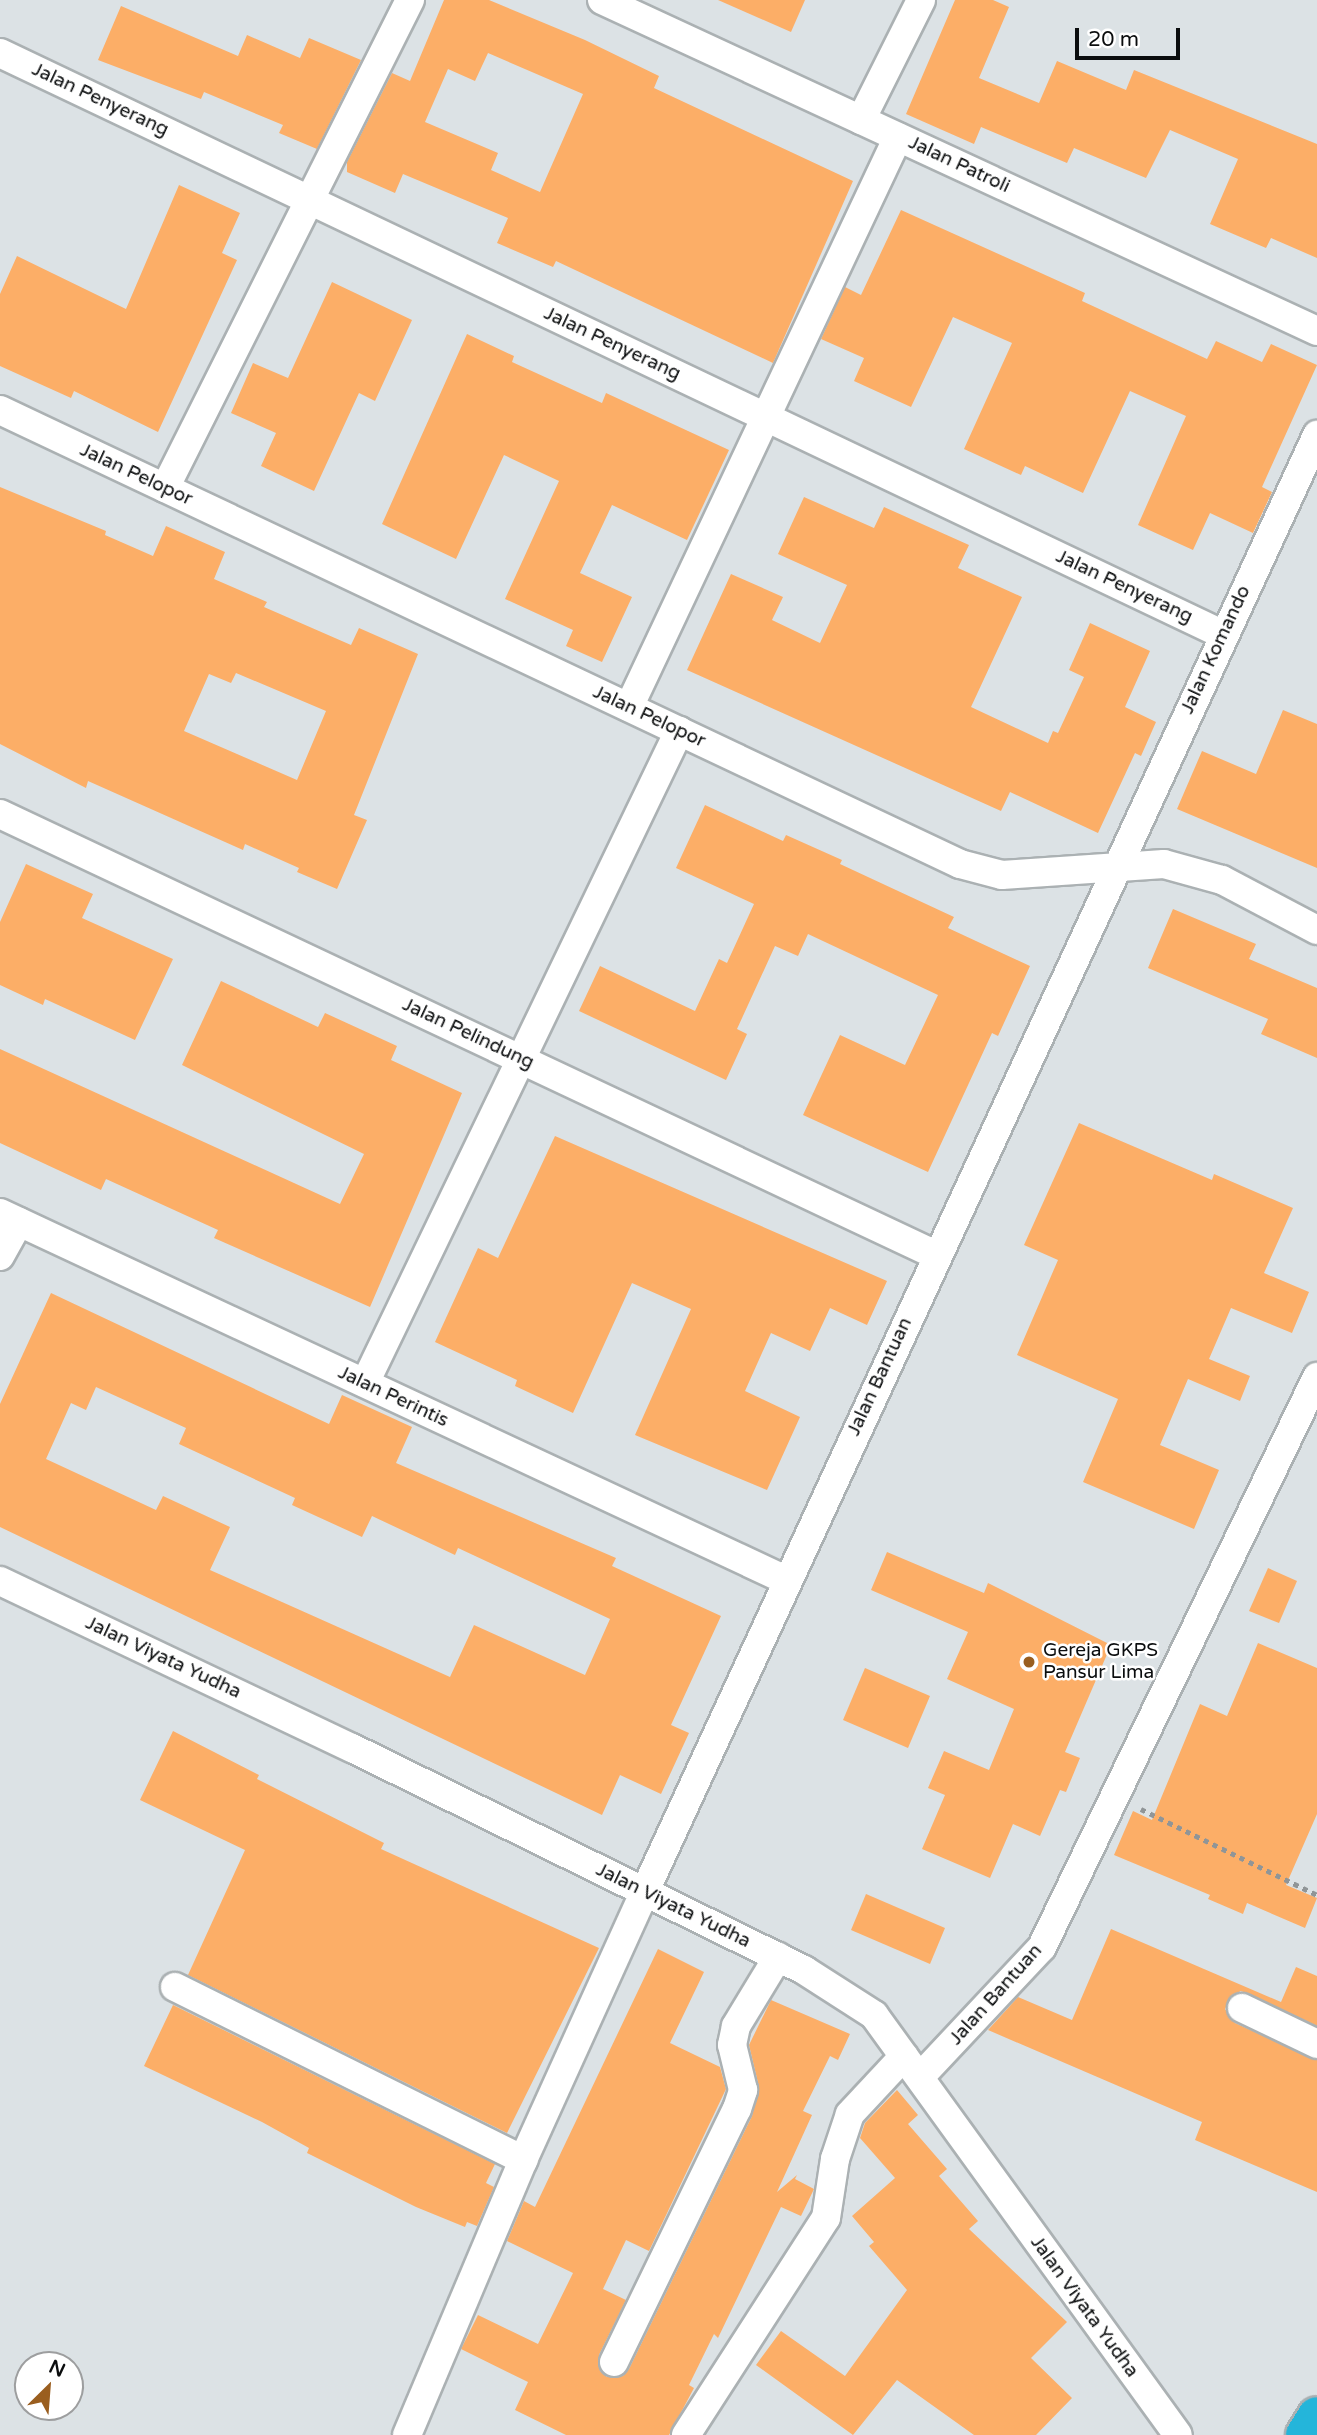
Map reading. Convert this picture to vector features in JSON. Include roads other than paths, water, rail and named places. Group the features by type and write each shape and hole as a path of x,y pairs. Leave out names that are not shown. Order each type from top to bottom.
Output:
{"highway":[{"path":"1305,2435 1317,2416"}],"street":[{"path":"165,488 410,0"},
{"name":"Jalan Patroli","path":"602,0 1317,331"},
{"path":"861,120 921,0"},
{"name":"Jalan Penyerang","path":"0,53 1224,635"},
{"path":"629,707 768,418 898,137"},
{"name":"Jalan Pelopor","path":"0,410 960,864 1002,875 1116,864 1164,863 1222,880 1317,930"},
{"name":"Jalan Komando","path":"1116,864 1317,435"},
{"path":"365,1383 679,731"},
{"name":"Jalan Pelindung","path":"0,814 936,1255"},
{"name":"Jalan Bantuan","path":"407,2435 523,2160 786,1580 1116,864"},
{"path":"0,1256 9,1218"},
{"name":"Jalan Perintis","path":"9,1218 786,1580"},
{"name":"Jalan Bantuan","path":"686,2435 826,2218 835,2159 850,2114 912,2067 1042,1947 1317,1377"},
{"name":"Jalan Viyata Yudha","path":"0,1581 778,1957 874,2015 1178,2435"},
{"path":"614,2362 737,2109 743,2090 732,2045 736,2026 778,1957"},
{"path":"175,1987 523,2160"},
{"path":"1242,2008 1317,2044"}],"place":[{"name":"Gereja GKPS Pansur Lima","path":"1029,1662"}]}
